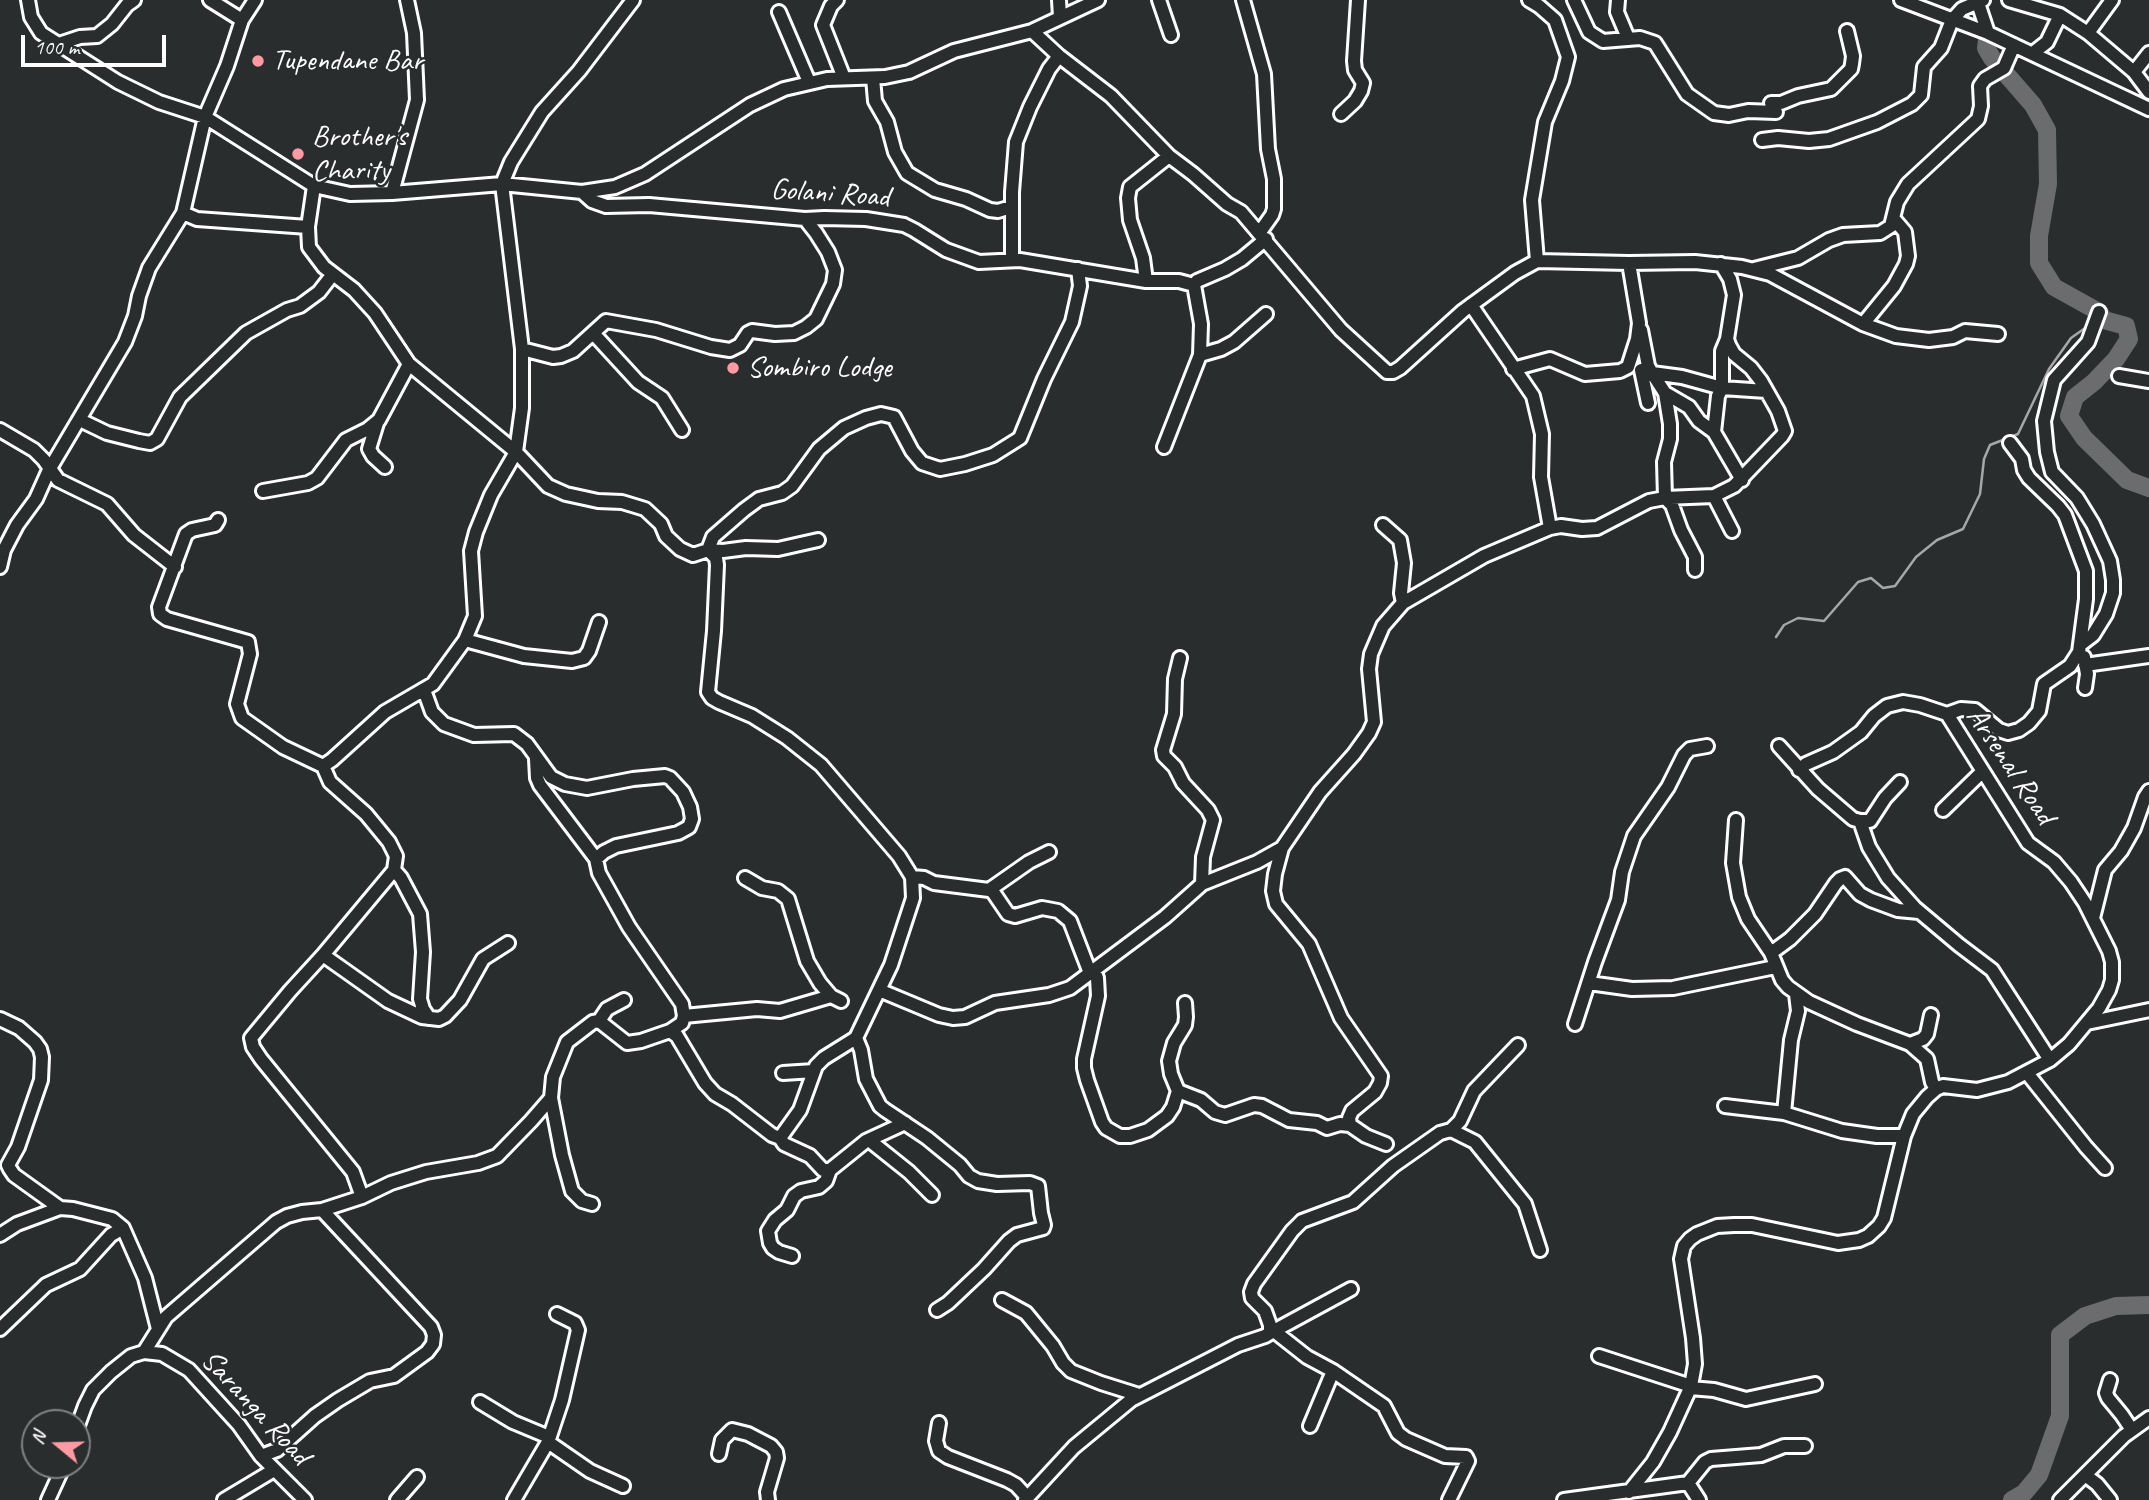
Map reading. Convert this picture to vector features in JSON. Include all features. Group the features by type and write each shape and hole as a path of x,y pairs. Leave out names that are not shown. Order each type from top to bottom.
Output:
{"street":[{"name":"Golani Road","path":"27,0 31,17 41,33 118,82 159,102 205,117 314,186 350,194 502,184 582,192 615,187 645,174 750,105 784,89 808,82 873,78 909,72 954,51 1032,31 1098,0"},
{"path":"59,44 80,37 97,36 134,0"},
{"path":"210,0 242,20"},
{"path":"0,567 4,550 17,526 36,499 49,470 125,342 149,268 183,213 205,117 227,66 242,20 255,0"},
{"path":"392,193 416,100 414,33 407,0"},
{"path":"323,766 385,712 424,690 438,678 465,640 475,616 471,551 491,495 516,452 522,408 522,349 502,184 511,162 542,112 579,71 633,0"},
{"path":"837,0 831,6 823,25 844,78"},
{"path":"1059,0 1060,17"},
{"path":"1159,0 1171,35"},
{"path":"1164,447 1200,355 1201,324 1194,285 1242,259 1263,236 1274,209 1274,180 1268,149 1264,75 1243,0"},
{"path":"1341,114 1355,101 1363,83 1355,69 1354,61 1358,0"},
{"path":"1529,0 1555,20 1568,57 1562,81 1545,122 1532,200 1537,261"},
{"path":"1574,0 1589,32 1603,41 1640,38 1655,44 1688,94 1714,113 1729,115 1774,107 1798,96 1831,89 1851,69 1847,31"},
{"path":"1618,0 1617,12 1628,38"},
{"path":"1901,0 1988,33 2149,109"},
{"path":"2009,0 2060,15 2088,33 2134,72 2149,92"},
{"path":"2088,33 2112,0"},
{"path":"1762,140 1829,139 1877,122 1912,104 1921,95 1924,67 1941,48 1952,20 1962,9 1979,1 1988,33"},
{"path":"779,12 808,82"},
{"path":"2033,53 2047,42 2060,15"},
{"path":"1032,31 1059,56 1111,96 1169,156 1227,204 1241,212 1326,313 1387,372 1400,368 1471,305 1515,273 1537,261 1695,261 1754,269 1786,281 1863,324 1896,336 1921,340 1953,337 1970,330 1998,334"},
{"path":"1754,269 1798,258 1843,235 1880,233 1891,226 1900,194 1908,184 1978,119 1981,106 1980,86 1985,79 2004,68 2014,45"},
{"path":"2134,72 2149,53"},
{"path":"1012,259 1011,207 1016,142 1049,69 1059,56"},
{"path":"873,78 875,101 887,122 895,152 907,173 935,190 990,209 998,211 1011,207"},
{"path":"1146,282 1143,258 1130,220 1130,187 1169,156"},
{"path":"314,186 308,228 309,247 324,267 354,290 375,313 409,364 516,452 548,486 566,494 598,501 622,502 645,509 661,524 666,536 693,555 708,550 778,549 818,540"},
{"name":"Golani Road","path":"582,192 592,201 606,206 649,205 805,219 848,218 904,225 946,250 979,262 1012,259 1146,282 1179,281 1194,285"},
{"path":"183,213 197,219 308,228"},
{"path":"1863,324 1894,286 1906,264 1908,256 1905,232 1893,218"},
{"path":"522,349 561,356 573,351 606,321 656,330 711,348 730,350 740,345 752,331 794,333 816,319 833,284 835,270 828,252 805,219"},
{"path":"1629,263 1639,323 1670,424 1670,439 1664,462 1665,498 1672,505 1695,557 1695,570"},
{"path":"1714,432 1718,396 1722,387 1722,351 1727,339 1734,295 1730,279 1721,264"},
{"path":"708,550 713,537 744,510 759,499 782,493 792,485 820,449 844,428 866,418 881,414 894,416 922,464 940,469 993,455 1020,438 1072,321 1080,286 1078,269"},
{"path":"80,420 107,433 139,441 150,443 157,439 180,397 246,333 287,310 300,306 319,292 333,274"},
{"path":"1471,305 1533,396 1542,434 1541,477 1550,528"},
{"path":"1947,714 1961,709 1975,710 1999,730 2008,733 2019,730 2039,711 2044,684 2070,666 2080,648 2093,635 2110,603 2113,593 2110,562 2098,534 2077,498 2052,472 2047,452 2045,421 2054,380 2088,342 2099,312"},
{"path":"1200,355 1234,342 1266,314"},
{"path":"1513,369 1550,359 1585,374 1620,371 1628,367 1639,323"},
{"path":"593,333 638,382 662,398 682,430"},
{"path":"1637,339 1655,380 1689,407 1699,421 1714,432 1742,480"},
{"path":"1350,1125 1352,1111 1375,1092 1381,1076 1341,1018 1309,944 1276,904 1273,891 1282,848 1320,792 1354,754 1374,722 1369,669 1371,654 1383,626 1403,603 1484,556 1550,528 1597,528 1640,504 1665,498 1714,496 1742,480 1785,431 1766,391 1751,368 1732,350 1727,339"},
{"path":"385,467 373,457 369,449 379,420 409,364"},
{"path":"2119,376 2149,381"},
{"path":"1648,403 1644,387 1655,380 1682,377 1722,387 1766,391"},
{"path":"263,491 308,483 323,470 346,440 369,429 379,420"},
{"path":"0,429 34,450 58,480 107,504 134,535 175,568"},
{"path":"2010,443 2022,459 2029,478 2065,516 2079,548 2086,571 2086,599 2080,648 2085,665 2085,688"},
{"path":"1714,496 1732,531"},
{"path":"218,520 215,525 186,534 159,607 163,617 248,642 250,654 237,704 242,718 283,747 323,766 330,782 366,814 389,842 396,856 394,870 251,1038 261,1059 353,1172 362,1197"},
{"path":"1383,525 1401,540 1404,563 1401,593 1403,603"},
{"path":"708,550 716,558 717,565 708,692 712,698 752,716 787,738 821,765 882,835 912,877 914,898 891,965 856,1038 824,1058 814,1071 800,1110 780,1138"},
{"path":"465,640 524,656 572,661 584,658 589,651 599,622"},
{"path":"2085,665 2149,656"},
{"path":"1180,658 1175,679 1174,715 1163,750 1164,756 1175,767 1183,783 1208,810 1213,820 1203,857 1202,884"},
{"path":"424,690 432,712 444,724 474,735 514,734 527,744 551,777 565,784 587,788 665,776 683,792 690,807 692,819 689,827 678,833 616,846 596,859"},
{"name":"Arsenal Road","path":"1799,770 1861,732 1874,716 1887,706 1903,702 1947,714 2028,843 2054,862 2079,894 2109,951 2112,980 2104,1001 2069,1044 2050,1060 2008,1082 1977,1090 1949,1086 1936,1089"},
{"path":"1575,1024 1618,900 1622,872 1634,836 1668,787 1684,755 1690,749 1707,746"},
{"path":"1779,746 1799,770 1853,819 1870,821 1885,798 1900,782"},
{"path":"536,759 540,785 596,859 599,873 612,898 682,1004 684,1016 682,1023 670,1031 642,1041 627,1043 600,1021"},
{"path":"1942,810 1982,772"},
{"path":"2092,918 2105,870 2121,851 2134,828 2149,791"},
{"path":"1629,1492 1653,1462 1690,1387 1695,1364 1681,1259 1684,1246 1697,1234 1717,1226 1734,1225 1752,1225 1838,1243 1864,1238 1880,1226 1884,1218 1904,1136 1919,1105 1936,1089 1927,1059 1910,1044 1857,1024 1796,994 1782,980 1771,953 1748,919 1737,890 1733,863 1736,820"},
{"path":"1860,821 1869,847 1884,872 1919,912 1992,970 2050,1060"},
{"path":"879,990 939,1015 953,1018 965,1017 995,1003 1049,995 1070,988 1165,917 1202,884 1257,862 1282,848"},
{"path":"989,890 1049,852"},
{"path":"394,870 419,908 423,952 420,1004 429,1018"},
{"path":"912,877 924,878 934,883 989,890 1008,914 1015,916 1042,908 1058,911 1070,921 1097,978 1098,996 1084,1068 1095,1106 1106,1128 1120,1136 1149,1130 1167,1116 1173,1107 1178,1091 1168,1061 1174,1043 1185,1025 1185,1003"},
{"path":"1771,953 1790,939 1815,914 1836,883 1845,877 1860,894 1871,900 1898,909 1919,912"},
{"path":"684,1016 757,1009 780,1011 836,999 820,983 807,961 788,899 778,891 762,888 745,878"},
{"path":"323,955 377,994 400,1007 429,1018 445,1016 460,1000 483,959 508,943"},
{"path":"1589,983 1632,989 1673,988 1776,967"},
{"path":"1784,1114 1791,1040 1798,1011 1796,994"},
{"path":"592,1204 582,1201 572,1191 551,1098 553,1077 564,1046 584,1029 600,1021 607,1009 624,1000"},
{"path":"2087,1023 2149,1010"},
{"path":"1910,1044 1923,1039 1927,1034 1931,1015"},
{"path":"0,1018 19,1028 35,1042 42,1057 41,1080 18,1147 8,1165 20,1180 60,1208"},
{"path":"670,1031 677,1036 710,1088 765,1130 780,1138 784,1144 810,1156 823,1170 830,1170"},
{"path":"856,1038 866,1080 880,1106 945,1152 969,1176 978,1181 1038,1185 1043,1228 1017,1235 1009,1241 970,1282 937,1310"},
{"path":"1449,1500 1468,1461 1466,1457 1446,1456 1398,1433 1384,1406 1272,1332 1265,1311 1252,1298 1251,1292 1292,1231 1302,1221 1353,1202 1414,1149 1440,1133 1451,1130 1461,1121 1474,1091 1518,1045"},
{"path":"783,1073 814,1071"},
{"path":"2027,1073 2105,1168"},
{"path":"1178,1091 1201,1100 1215,1112 1225,1115 1254,1105 1262,1106 1289,1120 1327,1128 1340,1124 1350,1125 1366,1136 1386,1144"},
{"path":"84,1409 93,1390 111,1372 131,1356 144,1352 166,1317 276,1222 295,1214 322,1210 362,1197 391,1183 426,1172 489,1160 497,1156 551,1098"},
{"path":"1725,1105 1784,1114 1842,1131 1877,1136 1904,1136"},
{"path":"792,1256 773,1248 768,1231 775,1220 787,1210 794,1196 819,1187 826,1181 830,1170 869,1140 905,1123"},
{"path":"1451,1130 1475,1142 1525,1204 1541,1250"},
{"path":"869,1140 909,1172 932,1195"},
{"path":"0,1235 43,1213 60,1208 113,1219 123,1228 145,1278 158,1329"},
{"path":"261,1456 277,1450 338,1399 370,1381 394,1376 428,1352 433,1344 431,1327 322,1210"},
{"path":"0,1329 46,1285 79,1269 111,1235 123,1228"},
{"path":"939,1423 936,1441 939,1451 1007,1480 1016,1485 1026,1499 1074,1447 1139,1395 1238,1345 1265,1336 1350,1289"},
{"path":"1002,1300 1026,1314 1071,1371 1139,1395"},
{"path":"514,1500 549,1440 562,1400 578,1330 575,1323 557,1314"},
{"name":"Saranga Road","path":"144,1352 162,1354 189,1370 239,1425 261,1456 305,1500"},
{"path":"1599,1356 1690,1387 1746,1399 1815,1384"},
{"path":"1310,1426 1333,1371"},
{"path":"2110,1380 2106,1394 2132,1430"},
{"path":"480,1402 549,1440 590,1471 623,1486"},
{"path":"2060,1500 2132,1430 2149,1418"},
{"path":"719,1454 722,1440 732,1430 748,1434 771,1446 777,1458 767,1492 768,1500"},
{"path":"1564,1500 1688,1483 1704,1462 1711,1459 1761,1455 1784,1446 1805,1446"},
{"path":"225,1500 274,1470"},
{"path":"2085,1475 2097,1484 2110,1500"},
{"path":"397,1500 417,1477"},
{"path":"48,1500 58,1479"},
{"path":"1688,1483 1699,1500"}],"waterway":[{"path":"1982,21 1985,32 1988,33 1986,48 2033,105 2047,130 2048,184 2039,236 2039,263 2054,287 2099,312 2104,320 2126,326 2129,339 2116,359 2075,397 2069,416 2084,438 2127,480 2149,488"},
{"path":"1776,637 1784,625 1798,618 1824,621 1858,582 1871,578 1883,588 1895,586 1916,557 1937,540 1963,529 1980,494 1984,459 1990,445 2018,434 2049,369 2071,338 2088,326"},
{"path":"2012,1500 2024,1493 2039,1475 2060,1416 2060,1335 2085,1316 2116,1306 2149,1305"}],"place":[{"name":"Tupendane Bar","path":"258,61"},
{"name":"Brother's Charity","path":"298,154"},
{"name":"Sombiro Lodge","path":"733,368"}]}
